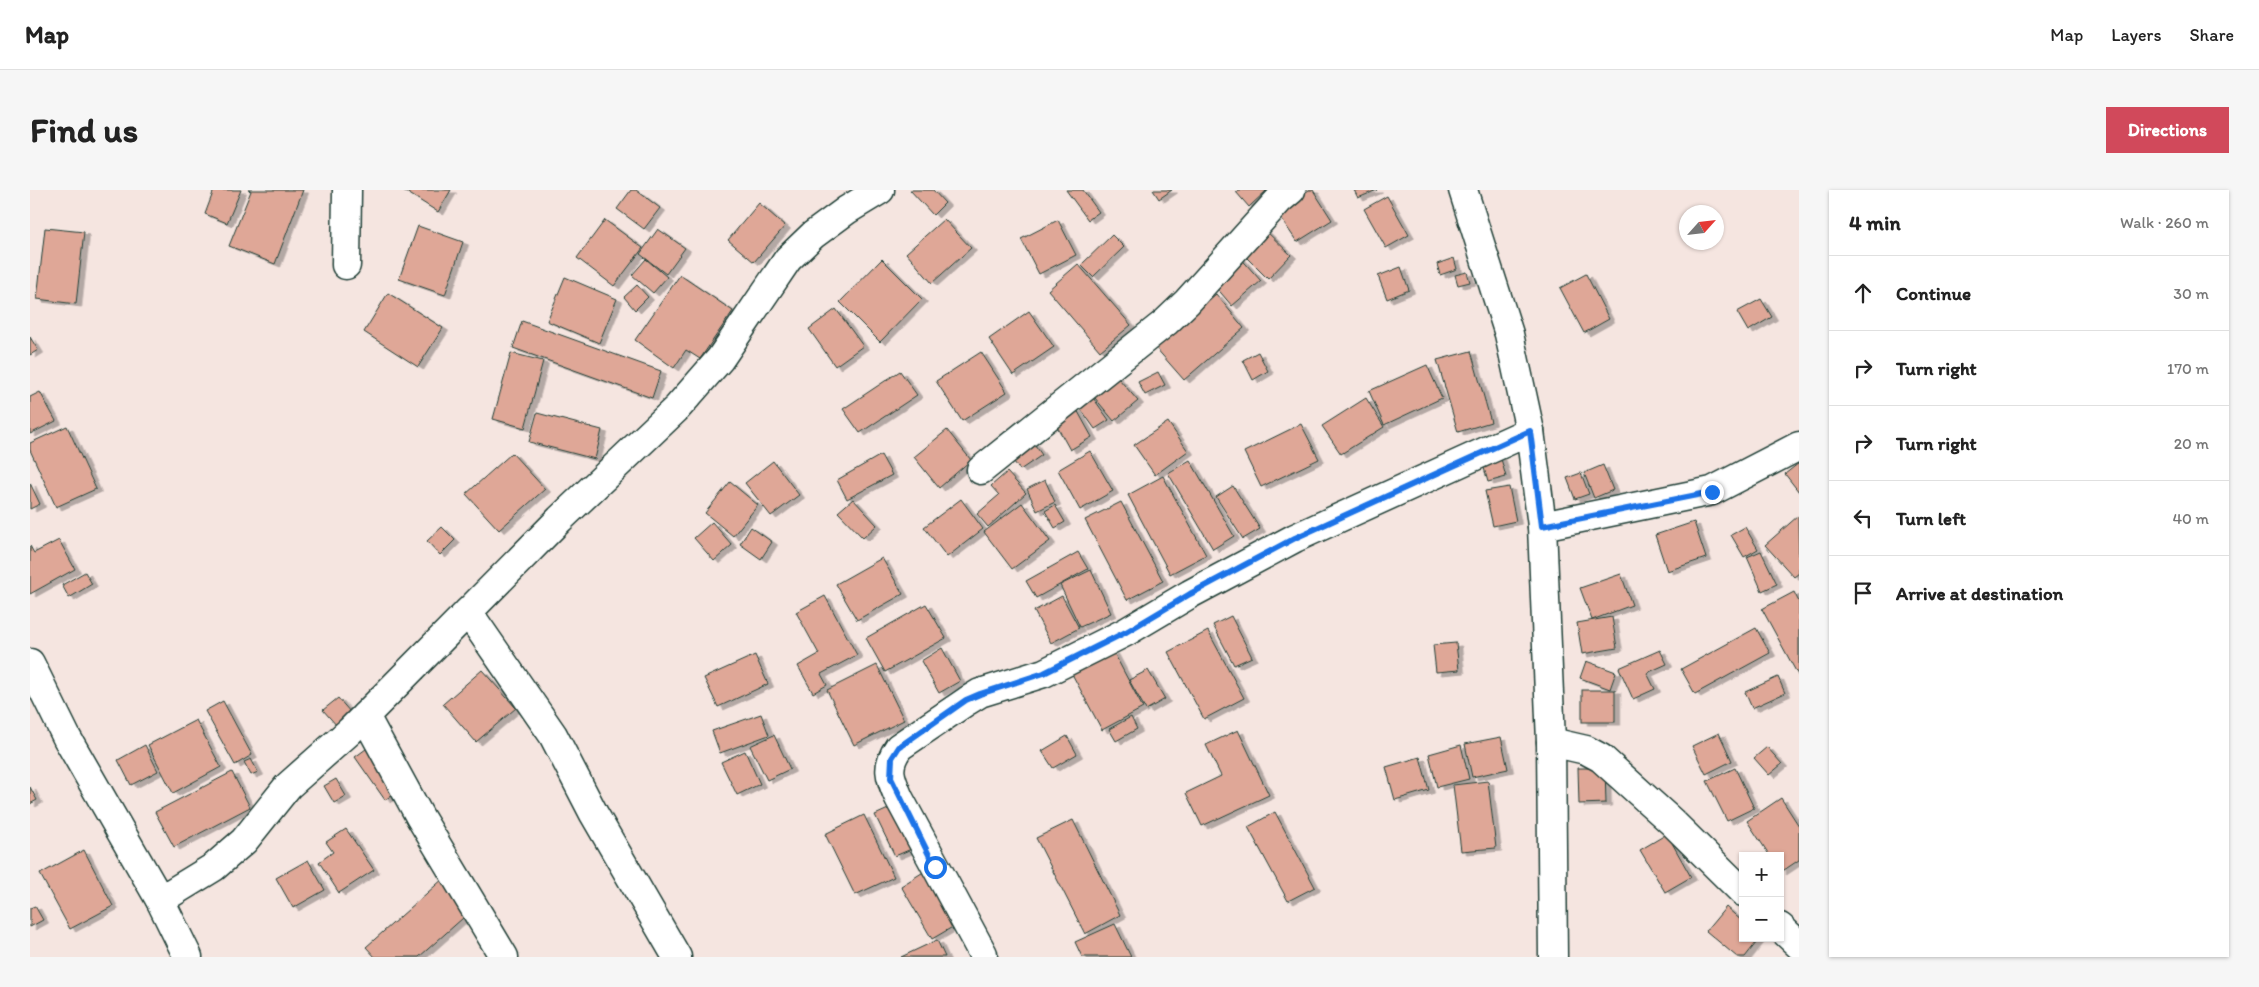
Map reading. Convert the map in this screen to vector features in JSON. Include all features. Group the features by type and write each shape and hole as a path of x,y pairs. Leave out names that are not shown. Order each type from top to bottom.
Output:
{"street":[{"path":"346,265 347,190"},
{"path":"160,900 214,867 244,841 288,786 365,716 560,519 677,408 720,359 788,258 847,210 880,190"},
{"path":"981,470 1166,322 1187,302 1279,200 1291,190"},
{"path":"1463,190 1508,334 1530,431 1542,526 1551,742 1553,957"},
{"path":"983,954 893,785 890,768 892,758 899,747 966,700 1044,673 1126,632 1190,594 1295,538 1530,431"},
{"path":"1542,526 1712,492 1799,446"},
{"path":"468,612 553,735 594,814 676,957"},
{"path":"30,663 67,738 160,900 188,957"},
{"path":"365,716 420,817 504,957"},
{"path":"1551,742 1586,750 1601,758 1672,822 1739,888"},
{"path":"1784,931 1799,945"}],"building":[{"path":"214,190 241,190 227,223 205,214"},
{"path":"248,190 303,190 275,264 229,246 251,191"},
{"path":"403,190 451,190 438,212"},
{"path":"631,190 636,190 660,208 644,229 617,209"},
{"path":"910,190 933,190 945,203 933,215"},
{"path":"1066,190 1083,190 1099,212 1088,220"},
{"path":"1153,190 1172,190 1159,199"},
{"path":"1239,190 1267,190 1249,207 1236,192"},
{"path":"1309,190 1313,190 1332,220 1297,242 1276,211"},
{"path":"1354,190 1377,190 1358,198"},
{"path":"1387,196 1409,235 1386,248 1364,209"},
{"path":"759,203 785,226 754,262 728,240"},
{"path":"944,219 971,248 932,283 906,253"},
{"path":"605,220 643,248 614,286 577,258"},
{"path":"1058,220 1076,255 1039,274 1021,239"},
{"path":"418,226 463,242 445,295 399,279"},
{"path":"45,228 84,232 76,304 37,299"},
{"path":"658,229 685,248 666,274 640,254"},
{"path":"1264,229 1291,255 1268,279 1242,253"},
{"path":"1112,235 1124,247 1093,277 1081,265"},
{"path":"1238,255 1261,281 1232,306 1210,280"},
{"path":"1454,258 1457,269 1440,275 1437,264"},
{"path":"646,259 667,277 653,293 632,275"},
{"path":"882,259 922,299 880,342 840,302"},
{"path":"1078,264 1131,325 1100,351 1048,290"},
{"path":"1401,267 1409,290 1387,299 1378,276"},
{"path":"1467,272 1470,282 1458,285 1455,275"},
{"path":"1586,274 1609,319 1584,333 1560,288"},
{"path":"680,275 733,311 700,359 686,350 674,368 635,340"},
{"path":"565,277 617,299 599,343 547,321"},
{"path":"637,285 648,297 635,310 624,297"},
{"path":"388,293 443,328 418,367 364,332"},
{"path":"1216,294 1244,328 1184,380 1155,347"},
{"path":"1761,299 1772,317 1748,331 1737,312"},
{"path":"836,309 863,346 835,366 809,329"},
{"path":"1029,311 1054,347 1013,375 989,339"},
{"path":"522,321 661,371 652,398 513,348"},
{"path":"30,337 38,350 30,355"},
{"path":"1471,351 1491,422 1458,432 1437,360"},
{"path":"981,352 1007,392 962,421 936,381"},
{"path":"1258,352 1268,371 1253,380 1243,360"},
{"path":"511,353 543,361 525,428 493,419"},
{"path":"1427,365 1442,398 1384,425 1369,391"},
{"path":"900,371 917,395 860,433 843,409"},
{"path":"1113,372 1138,401 1114,421 1090,392"},
{"path":"1158,372 1165,385 1145,395 1138,382"},
{"path":"40,392 56,421 30,434 30,397"},
{"path":"1091,395 1109,420 1095,429 1078,405"},
{"path":"1366,398 1384,427 1341,454 1322,426"},
{"path":"1076,408 1092,437 1070,450 1054,421"},
{"path":"537,413 602,430 595,459 529,442"},
{"path":"1168,422 1188,451 1155,475 1134,445"},
{"path":"1301,424 1319,459 1261,487 1244,452"},
{"path":"67,426 96,489 56,507 30,450 30,443"},
{"path":"947,430 971,460 939,488 914,457"},
{"path":"1033,442 1042,455 1020,470 1011,458"},
{"path":"1090,451 1113,491 1080,510 1058,470"},
{"path":"512,453 545,489 499,530 466,494"},
{"path":"881,455 892,475 847,499 837,480"},
{"path":"1500,455 1506,477 1488,482 1482,461"},
{"path":"1190,460 1234,536 1213,549 1168,473"},
{"path":"773,461 799,495 771,516 745,483"},
{"path":"1799,463 1799,492 1785,474"},
{"path":"1603,465 1613,490 1594,498 1584,473"},
{"path":"1007,472 1026,493 988,527 977,514 999,495 991,486"},
{"path":"1581,473 1589,494 1575,499 1567,478"},
{"path":"1163,476 1206,555 1170,574 1128,495"},
{"path":"1045,480 1055,502 1037,511 1027,489"},
{"path":"730,482 758,505 733,536 705,513"},
{"path":"30,483 40,504 30,509"},
{"path":"1233,486 1260,529 1243,539 1216,497"},
{"path":"1509,487 1516,521 1493,526 1485,491"},
{"path":"853,499 877,525 863,538 838,512"},
{"path":"961,499 983,529 947,557 924,527"},
{"path":"1121,502 1163,581 1127,600 1085,520"},
{"path":"1022,503 1050,541 1012,569 984,532"},
{"path":"1055,505 1065,522 1055,528 1045,511"},
{"path":"1798,516 1799,573 1794,577 1765,545"},
{"path":"712,522 732,545 714,561 694,538"},
{"path":"1694,522 1706,558 1667,571 1655,535"},
{"path":"442,527 455,540 440,555 427,541"},
{"path":"751,527 772,542 761,559 740,544"},
{"path":"1745,527 1758,549 1744,557 1731,535"},
{"path":"59,540 75,569 30,594 30,546 34,553"},
{"path":"1761,551 1777,584 1762,591 1747,557"},
{"path":"1078,552 1088,569 1036,598 1026,581"},
{"path":"882,558 903,594 857,620 836,584"},
{"path":"1091,570 1111,613 1080,627 1060,585"},
{"path":"85,572 92,584 69,598 62,585"},
{"path":"1621,574 1632,605 1592,620 1580,588"},
{"path":"1794,592 1799,602 1799,677 1762,609"},
{"path":"825,596 857,655 821,674 827,685 813,693 798,666 819,654 796,612"},
{"path":"1062,596 1079,628 1051,643 1034,611"},
{"path":"926,604 946,638 885,672 866,638"},
{"path":"1231,616 1252,657 1234,665 1213,625"},
{"path":"1612,617 1617,648 1582,654 1577,623"},
{"path":"1756,628 1770,653 1695,694 1681,669"},
{"path":"1208,631 1244,698 1204,719 1168,652"},
{"path":"1456,643 1459,670 1436,672 1433,645"},
{"path":"942,648 960,681 939,693 921,661"},
{"path":"1660,650 1667,664 1647,673 1655,689 1633,699 1619,668"},
{"path":"1113,651 1143,708 1102,730 1072,674"},
{"path":"755,655 768,684 718,707 704,678"},
{"path":"1586,661 1616,672 1610,689 1580,678"},
{"path":"877,665 904,720 854,745 827,690"},
{"path":"482,670 516,708 476,742 443,704"},
{"path":"1148,670 1165,699 1146,710 1129,680"},
{"path":"1778,677 1785,693 1752,708 1745,692"},
{"path":"1582,690 1615,690 1615,722 1582,722"},
{"path":"338,698 351,713 337,726 323,710"},
{"path":"223,701 252,755 235,765 205,711"},
{"path":"761,714 769,735 720,753 712,731"},
{"path":"1131,717 1137,729 1116,741 1109,729"},
{"path":"196,720 221,767 173,793 148,745"},
{"path":"1238,730 1269,795 1202,826 1186,793 1221,776 1206,745"},
{"path":"1719,733 1732,761 1706,774 1692,746"},
{"path":"774,735 790,769 767,780 750,746"},
{"path":"1067,736 1077,754 1053,768 1042,751"},
{"path":"1501,737 1508,769 1472,777 1465,744"},
{"path":"145,745 158,771 131,785 118,760"},
{"path":"1461,745 1469,779 1437,787 1429,754"},
{"path":"370,746 400,789 385,800 355,757"},
{"path":"1767,747 1782,764 1769,775 1754,758"},
{"path":"745,751 760,784 737,795 721,762"},
{"path":"1420,757 1429,790 1395,800 1386,767"},
{"path":"251,759 258,772 251,775 244,762"},
{"path":"1578,768 1605,768 1606,803 1579,804"},
{"path":"1735,768 1754,808 1727,821 1707,781"},
{"path":"232,772 250,807 174,847 155,812"},
{"path":"336,779 346,796 334,803 324,786"},
{"path":"1488,781 1496,848 1461,851 1453,785"},
{"path":"30,787 37,800 30,804"},
{"path":"1781,798 1799,826 1799,860 1784,870 1784,852 1767,852 1747,821"},
{"path":"897,805 916,847 895,856 875,815"},
{"path":"1275,812 1315,887 1288,901 1248,827"},
{"path":"864,815 894,877 855,895 825,834"},
{"path":"1073,820 1120,915 1085,934 1036,838"},
{"path":"346,829 374,870 339,893 319,862 333,852 326,842"},
{"path":"1667,834 1691,877 1665,892 1640,850"},
{"path":"84,850 113,906 70,929 40,874"},
{"path":"308,860 325,890 293,908 276,878"},
{"path":"925,871 956,925 932,939 901,886"},
{"path":"444,878 472,910 419,957 375,957 366,947"},
{"path":"35,906 43,920 30,927 30,908"},
{"path":"1726,907 1739,918 1739,942 1757,942 1745,957 1737,957 1706,931"},
{"path":"1115,924 1131,957 1082,957 1075,942"},
{"path":"937,940 945,957 901,957"}],"route":[{"path":"935,867 899,798 891,778 892,758 899,747 966,700 1044,673 1126,632 1190,594 1295,538 1530,431 1542,526 1712,492"}]}
